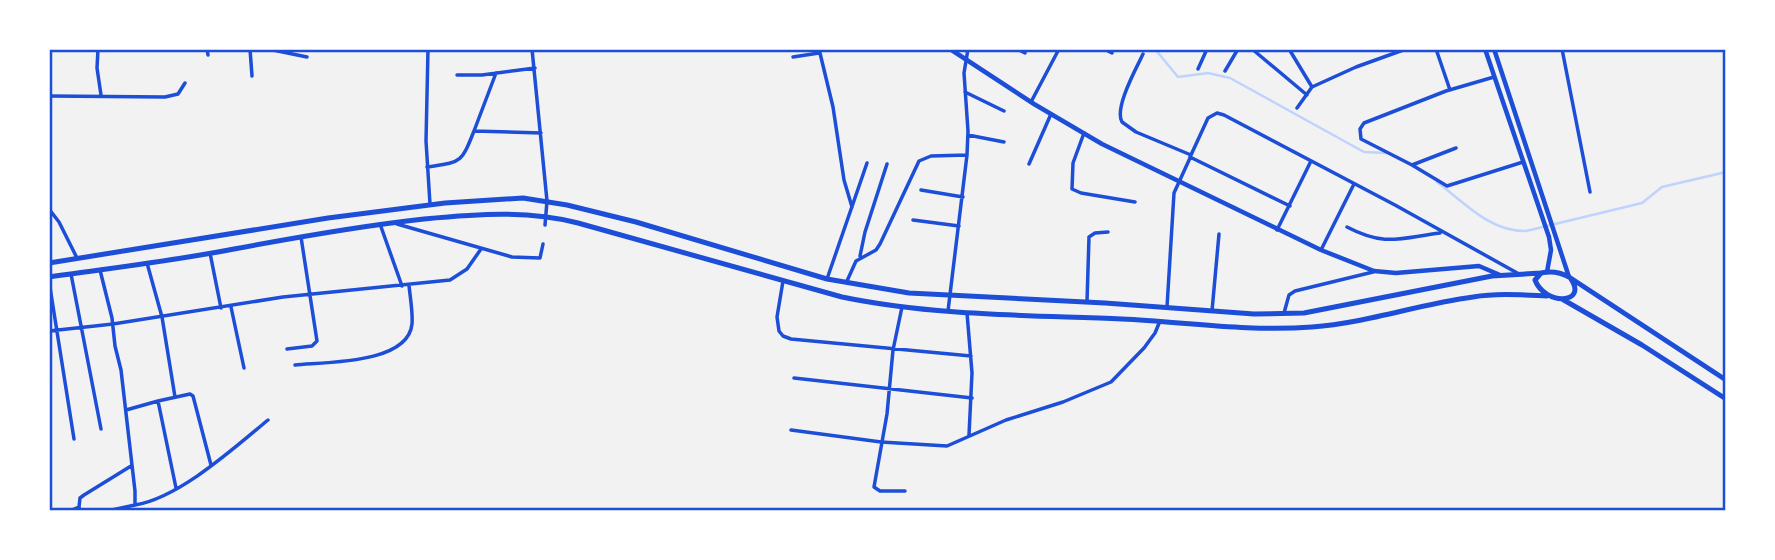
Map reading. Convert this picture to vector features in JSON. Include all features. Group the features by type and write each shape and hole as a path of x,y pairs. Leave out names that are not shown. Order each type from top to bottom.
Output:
{"highway":[{"path":"49,263 328,218 506,198 547,201 636,222 846,284 950,296 1284,313 1318,311 1501,275 1544,272 1570,278 1726,380"},
{"path":"49,279 392,222 497,213 546,216 855,300 967,313 1160,321 1246,328 1314,327 1474,297 1507,294 1547,296 1562,299 1642,345 1726,399"},
{"path":"1544,272 1536,276 1536,285 1547,296"},
{"path":"1562,299 1575,292 1576,287 1570,278"}],"street":[{"path":"98,49 97,68 101,95"},
{"path":"207,49 208,55"},
{"path":"250,49 252,76"},
{"path":"428,49 427,167 430,205"},
{"path":"532,49 547,201 545,225"},
{"path":"950,49 1084,134 1321,250 1374,271 1396,273 1479,266 1501,275"},
{"path":"948,311 967,155 964,73 968,49"},
{"path":"1017,49 1025,53"},
{"path":"1031,102 1059,49"},
{"path":"1104,49 1112,52"},
{"path":"1198,69 1207,49"},
{"path":"1225,71 1238,49"},
{"path":"1252,49 1307,95"},
{"path":"1289,49 1312,87"},
{"path":"1297,108 1312,87 1406,49"},
{"path":"1436,49 1450,90"},
{"path":"1485,49 1550,243 1544,272"},
{"path":"1494,49 1570,278"},
{"path":"1562,49 1590,192"},
{"path":"272,50 307,57"},
{"path":"793,57 819,51 832,107 844,180 852,206"},
{"path":"1143,54 1131,79 1119,118 1136,132 1191,156 1290,206"},
{"path":"457,75 535,68"},
{"path":"427,167 460,160 465,155 496,73"},
{"path":"1495,77 1450,90 1364,123 1360,129 1361,139 1447,186 1524,162"},
{"path":"49,96 173,96 178,94 185,83"},
{"path":"965,92 1004,111"},
{"path":"1167,307 1174,193 1208,118 1217,113 1519,274"},
{"path":"1029,164 1051,114"},
{"path":"474,131 541,134"},
{"path":"1084,134 1073,163 1072,189 1135,202"},
{"path":"968,135 1004,142"},
{"path":"1412,165 1456,148"},
{"path":"846,284 856,261 876,250 880,244 919,161 931,156 967,155"},
{"path":"1277,230 1311,161"},
{"path":"827,279 867,163"},
{"path":"860,257 865,232 887,164"},
{"path":"1321,250 1354,184"},
{"path":"921,190 963,197"},
{"path":"49,209 59,222 77,258"},
{"path":"913,219 959,226"},
{"path":"392,222 512,257 540,257 543,244"},
{"path":"380,224 402,286"},
{"path":"1347,227 1362,235 1384,241 1442,232"},
{"path":"1087,302 1089,237 1095,233 1108,232"},
{"path":"1212,311 1219,234"},
{"path":"287,349 312,346 317,341 301,235"},
{"path":"49,331 310,294 450,281 467,269 481,249"},
{"path":"210,253 221,308"},
{"path":"147,263 162,317 175,397"},
{"path":"100,270 113,324 127,410 135,505"},
{"path":"1284,313 1289,295 1295,291 1374,271"},
{"path":"71,274 101,429"},
{"path":"49,279 74,439"},
{"path":"783,281 777,317 779,331 783,336 893,350 971,356"},
{"path":"295,365 379,356 397,349 410,332 412,323 409,285"},
{"path":"231,307 244,368"},
{"path":"902,307 893,350 887,414 874,487 880,491 905,491"},
{"path":"967,313 972,398 969,435"},
{"path":"792,430 881,442 947,446 969,435 1111,382 1144,348 1160,321"},
{"path":"794,378 972,398"},
{"path":"127,410 190,394 195,399 211,466"},
{"path":"158,401 176,488"},
{"path":"107,511 143,504 176,488 211,466 268,420"},
{"path":"69,511 80,509 80,498 131,466"}],"waterway":[{"path":"1155,49 1178,77 1208,73 1230,78 1364,152 1386,153"},
{"path":"1437,182 1489,221 1501,227 1526,231 1642,203 1662,187 1726,172"}]}
